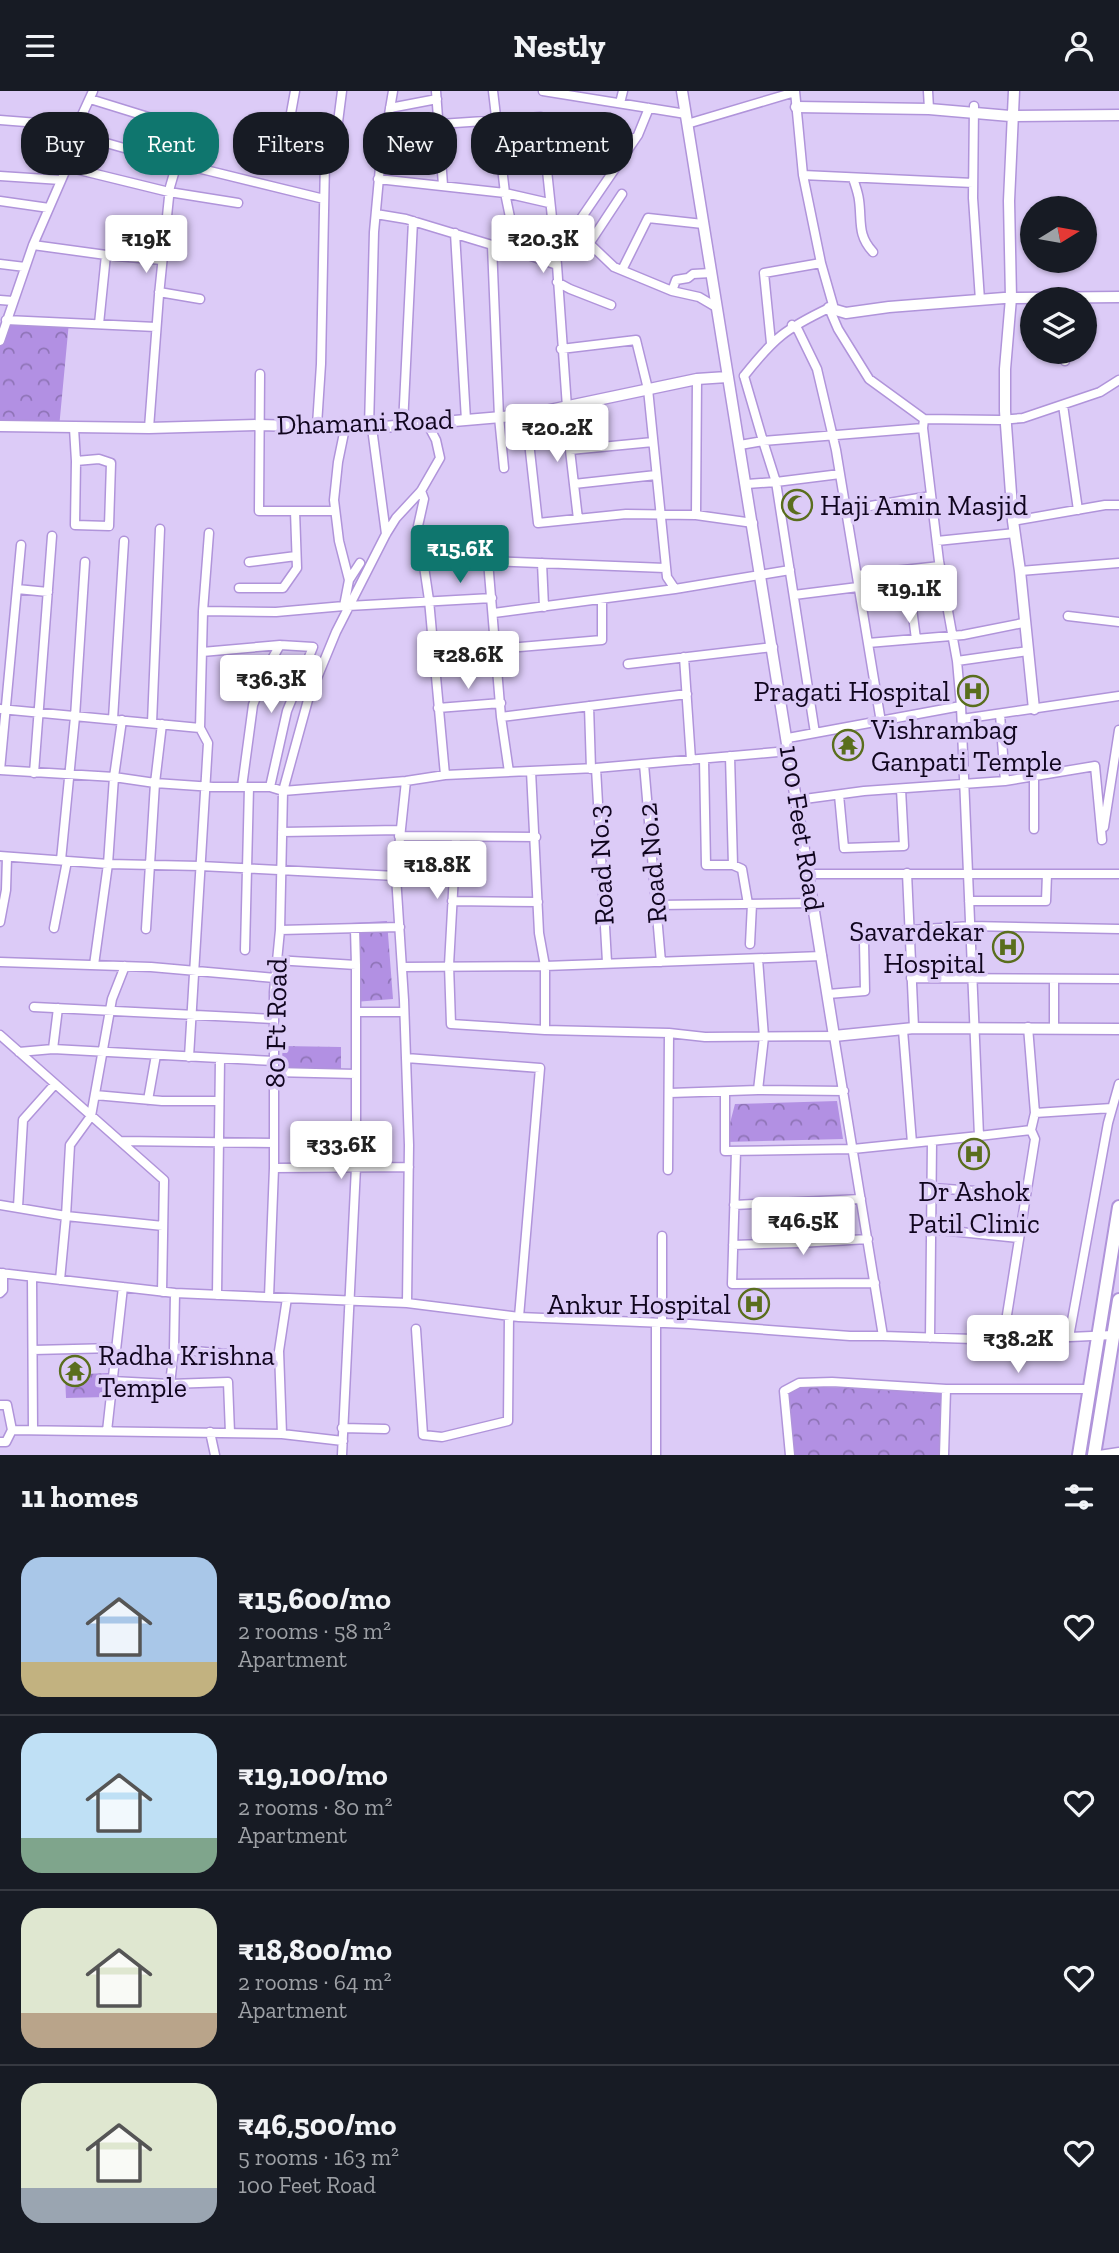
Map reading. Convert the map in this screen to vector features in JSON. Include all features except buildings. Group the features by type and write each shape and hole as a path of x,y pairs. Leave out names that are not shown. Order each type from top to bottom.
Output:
{"highway":[{"path":"1079,1455 1119,1207"},
{"path":"1096,1455 1119,1300"}],"main road":[{"name":"100 Feet Road","path":"682,91 834,1035"},
{"path":"1014,91 1009,201 1011,298 1005,369 1006,419 1013,521 1034,709"},
{"path":"796,107 974,110 1013,115 1119,115"},
{"path":"1097,297 1119,297"},
{"path":"829,308 846,313 889,307 1020,298"},
{"name":"Dhamani Road","path":"0,426 149,428 317,425 370,428 526,415 697,379 727,377"},
{"path":"834,1035 914,1028 1119,1029"}],"street":[{"path":"291,112 295,91"},
{"path":"317,425 321,364 325,161 334,153 342,91"},
{"path":"389,112 393,91"},
{"path":"493,91 495,112"},
{"path":"542,91 577,94 649,108 687,119 795,92 803,175 821,263 833,305 792,325 771,342 744,376 727,377"},
{"path":"620,103 623,91"},
{"path":"756,91 757,103"},
{"path":"928,91 929,109"},
{"path":"85,112 92,95 140,112"},
{"path":"390,108 437,95"},
{"path":"633,142 649,108"},
{"path":"974,110 975,247 980,300"},
{"path":"0,120 21,123"},
{"path":"219,173 324,199"},
{"path":"0,338 33,244 63,175"},
{"path":"100,175 169,192 238,203"},
{"path":"149,428 162,260 169,192 174,175"},
{"path":"379,175 370,428 386,534"},
{"path":"443,175 443,185"},
{"path":"503,175 517,251"},
{"path":"547,175 578,519"},
{"path":"556,254 611,175"},
{"path":"803,175 973,183"},
{"path":"0,176 61,180"},
{"path":"853,178 865,243 873,252"},
{"path":"378,179 505,193 549,203"},
{"path":"589,244 622,194"},
{"path":"0,201 49,208"},
{"path":"376,214 413,221 557,265"},
{"path":"622,270 648,218 703,224"},
{"path":"403,425 413,221"},
{"path":"574,229 614,267 672,291 699,297 716,307"},
{"path":"455,233 466,420"},
{"path":"33,244 162,260"},
{"path":"492,245 499,417 504,468"},
{"path":"99,324 106,255"},
{"path":"771,342 764,273 821,263"},
{"path":"0,264 25,267"},
{"path":"672,291 676,280 688,278 692,274 711,273"},
{"path":"557,282 611,305"},
{"path":"159,292 200,299"},
{"path":"0,300 13,301"},
{"path":"829,308 838,329 869,379 924,423 940,566 957,661 961,706 979,1136"},
{"path":"6,320 156,327"},
{"path":"792,325 799,330 817,369 833,437 881,722"},
{"path":"561,349 636,340 648,389 665,568 675,589"},
{"path":"260,374 259,511 334,511"},
{"path":"744,376 776,482 815,733"},
{"path":"695,515 697,379"},
{"path":"740,445 833,437 924,423 1023,418 1100,393 1119,380"},
{"path":"1063,405 1078,510"},
{"path":"526,415 538,523 626,514 660,514 695,515 753,523"},
{"path":"427,423 436,440 440,458 421,491 424,499 418,526 429,600 444,775"},
{"path":"74,428 76,461 99,459 111,463 110,526 75,525 76,461"},
{"path":"345,428 338,462 334,511 349,580 348,606"},
{"path":"570,450 653,442"},
{"path":"747,484 840,474"},
{"path":"574,484 656,475"},
{"name":"80 Ft Road","path":"269,1297 274,1168 275,978 283,791 308,700 336,632 386,534 396,518 421,491"},
{"path":"846,510 931,496"},
{"path":"1013,521 1119,505"},
{"path":"239,588 283,588 297,568 295,511"},
{"path":"152,723 160,529"},
{"path":"188,1057 208,743 200,728 203,611 209,533"},
{"path":"937,541 1015,533"},
{"path":"34,773 52,536"},
{"path":"94,965 108,864 118,720 124,541"},
{"path":"21,545 3,709 0,770 69,773 155,783 270,787 283,791 406,781 444,775 593,768 789,751"},
{"path":"249,562 296,556"},
{"path":"422,561 665,568"},
{"path":"488,561 501,717 509,772"},
{"path":"54,928 64,861 85,562"},
{"path":"349,580 360,563"},
{"path":"542,563 544,607"},
{"path":"1020,571 1119,563"},
{"path":"857,575 940,566"},
{"path":"907,570 916,639"},
{"path":"494,613 790,571"},
{"path":"794,595 858,587"},
{"path":"17,589 48,592"},
{"path":"203,611 276,612 492,598"},
{"path":"496,649 602,640 602,599"},
{"path":"1068,616 1119,622"},
{"path":"867,643 953,635 1023,624"},
{"path":"202,652 281,645 313,647 287,711 270,787"},
{"path":"245,950 245,787 253,705 268,666 281,645"},
{"path":"628,664 773,647"},
{"path":"957,661 1028,651"},
{"path":"684,657 691,760"},
{"path":"501,717 687,694"},
{"path":"962,719 1119,696"},
{"path":"438,708 501,703"},
{"name":"Road No.3","path":"589,706 607,962"},
{"path":"788,738 961,706"},
{"path":"3,709 200,728"},
{"path":"1000,714 1005,781"},
{"path":"146,929 155,783 162,724"},
{"path":"797,800 1005,781 1095,766 1102,840 1119,730"},
{"path":"730,756 733,865"},
{"path":"704,759 706,865 733,865 742,869 750,904 750,944"},
{"name":"Road No.2","path":"644,764 661,962"},
{"path":"531,771 539,933 545,966 545,1030"},
{"path":"1034,776 1034,829"},
{"path":"406,781 396,876 409,1167 407,1304"},
{"path":"839,795 844,848 904,846 901,789"},
{"path":"282,832 400,833 456,838 536,837"},
{"path":"456,838 449,965 451,1024 545,1030 669,1033 705,1037 834,1035 883,1336"},
{"path":"0,922 6,890 4,857 396,876"},
{"path":"907,873 914,1028"},
{"path":"969,901 1046,901 1047,873"},
{"path":"809,874 1119,874"},
{"path":"452,901 538,902"},
{"path":"656,905 814,903"},
{"path":"828,995 865,991 864,942 867,933 970,926 1119,929"},
{"path":"279,930 400,927"},
{"path":"342,1455 356,1167 358,1012 355,929"},
{"path":"402,967 545,966 822,955"},
{"path":"758,959 764,1037 758,1090"},
{"path":"276,960 356,965"},
{"path":"0,963 125,966 275,978"},
{"path":"60,1280 70,1145 91,1117 110,1011 125,966"},
{"path":"911,978 1119,979"},
{"path":"1054,979 1054,1027"},
{"path":"34,1007 274,1019"},
{"path":"53,1049 58,1008"},
{"path":"358,1012 404,1012"},
{"path":"1003,1341 1035,1139 1031,1130 1035,1113 1028,1027"},
{"path":"903,1030 912,1143"},
{"path":"668,1170 669,1033"},
{"path":"0,1035 164,1180 162,1291"},
{"path":"19,1052 53,1049 274,1061"},
{"path":"148,1100 156,1055"},
{"path":"406,1058 540,1068 519,1317"},
{"path":"217,1295 220,1059"},
{"path":"274,1072 356,1074"},
{"path":"18,1207 23,1120 55,1084"},
{"path":"1069,1337 1091,1210 1119,1084"},
{"path":"670,1093 844,1091"},
{"path":"724,1092 725,1151 853,1149 1031,1130"},
{"path":"95,1095 148,1100 219,1101"},
{"path":"1035,1113 1112,1108"},
{"path":"120,1141 274,1143"},
{"path":"930,1338 932,1141"},
{"path":"736,1151 732,1284 875,1283"},
{"path":"274,1168 409,1167"},
{"path":"932,1188 990,1192"},
{"path":"734,1205 861,1199"},
{"path":"796,1203 799,1243"},
{"path":"0,1205 66,1216 163,1226"},
{"path":"931,1229 1019,1238"},
{"path":"656,1455 662,1236"},
{"path":"733,1245 868,1239"},
{"path":"0,1293 3,1290 1,1273 175,1293 407,1304 519,1317 850,1336 1003,1341 1098,1335 1116,1327"},
{"path":"32,1277 33,1430"},
{"path":"107,1431 123,1287"},
{"path":"170,1384 175,1293"},
{"path":"282,1434 279,1359 287,1298"},
{"path":"416,1329 423,1435 442,1437 508,1421 509,1316"},
{"path":"33,1350 115,1348"},
{"path":"174,1349 279,1359"},
{"path":"113,1381 170,1384 228,1382 230,1433"},
{"path":"790,1455 784,1391 799,1383 832,1382 946,1389 1090,1389"},
{"path":"944,1455 946,1389"},
{"path":"0,1405 7,1405 12,1430 6,1442 0,1442"},
{"path":"342,1428 385,1429"},
{"path":"12,1430 282,1434 343,1441"},
{"path":"210,1432 215,1455"},
{"path":"1096,1455 1119,1453"}],"green space":[{"path":"6,320 69,322 59,428 0,423 0,341"},
{"path":"387,921 393,999 354,1002 351,923"},
{"path":"283,1046 341,1047 341,1069 281,1069"},
{"path":"837,1101 843,1139 725,1142 735,1104"},
{"path":"108,1373 107,1397 66,1398 65,1375"},
{"path":"800,1386 942,1392 940,1455 794,1455 788,1393"}],"place":[{"name":"Haji Amin Masjid","path":"797,505"},
{"name":"Pragati Hospital","path":"973,691"},
{"name":"Vishrambag Ganpati Temple","path":"848,745"},
{"name":"Savardekar Hospital","path":"1008,947"},
{"name":"Dr Ashok Patil Clinic","path":"974,1154"},
{"name":"Ankur Hospital","path":"754,1304"},
{"name":"Radha Krishna Temple","path":"75,1371"}]}
